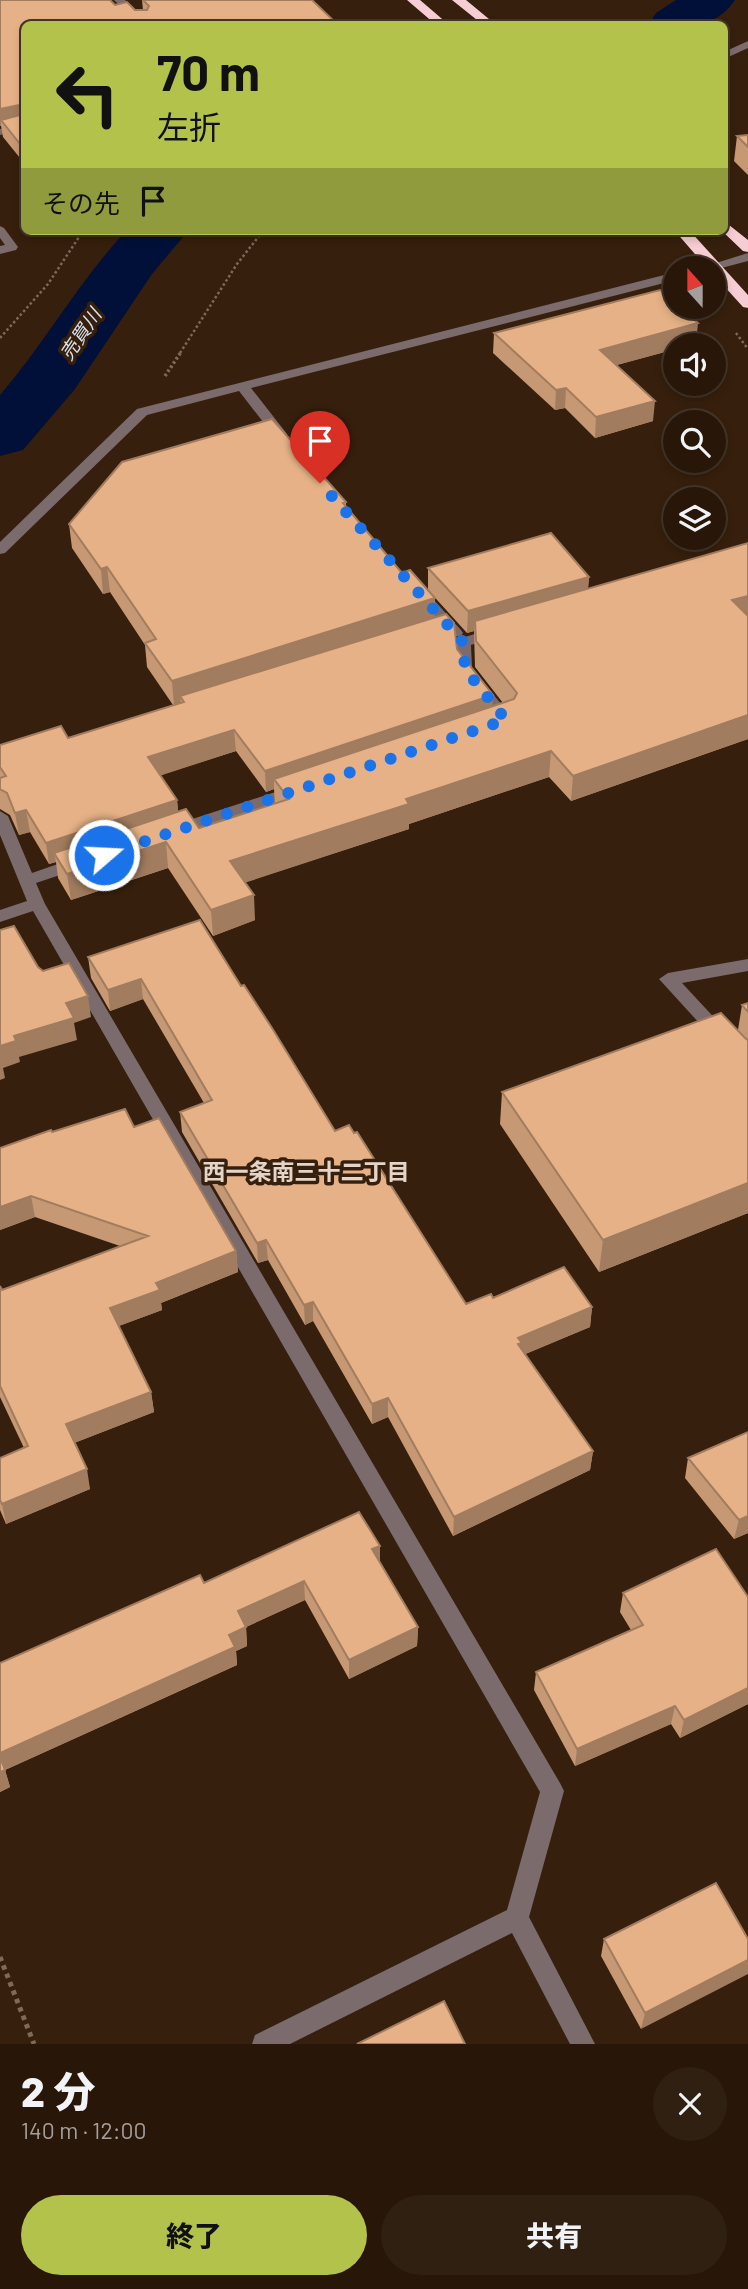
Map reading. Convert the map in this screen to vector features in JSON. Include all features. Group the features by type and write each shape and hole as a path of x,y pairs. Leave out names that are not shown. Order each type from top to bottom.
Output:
{"highway":[{"path":"413,0 438,21"},
{"path":"458,0 485,21"},
{"path":"728,229 748,248"},
{"path":"685,235 701,256"},
{"path":"726,283 748,304"}],"street":[{"path":"118,0 140,21"},
{"path":"728,54 748,44"},
{"path":"0,132 21,127"},
{"path":"0,230 6,248"},
{"path":"726,263 748,257"},
{"path":"0,550 142,412 663,279"},
{"path":"243,387 288,445"},
{"path":"406,577 443,628 463,642"},
{"path":"463,642 515,627"},
{"path":"463,642 465,669 506,720 494,724"},
{"path":"157,837 312,785"},
{"path":"0,816 37,904 552,1791 517,1918 583,2044"},
{"path":"28,880 93,858"},
{"path":"0,916 37,904"},
{"path":"748,965 668,979 748,1065"},
{"path":"264,2044 517,1918"}],"path":[{"path":"0,338 48,284 80,235"},
{"path":"142,412 237,264 260,235"},
{"path":"0,1957 34,2044"}],"building":[{"path":"0,0 110,0 115,5 127,2 135,10 147,10 149,6 143,0 312,0 334,21 21,21 21,105 0,109"},
{"path":"21,115 21,145 1,120"},
{"path":"748,135 748,147 737,136"},
{"path":"660,290 663,292 663,319 694,319 698,323 600,350 655,401 596,417 566,388 556,390 494,333"},
{"path":"272,419 346,502 343,503 402,573 410,570 435,598 172,681 145,643 156,639 107,567 101,569 69,524 122,462"},
{"path":"551,533 589,577 468,611 428,568"},
{"path":"748,543 748,596 732,600 748,616 748,715 573,776 551,751 406,799 409,804 230,861 254,895 211,910 166,842 67,874 54,853 186,809 199,828 289,799 274,779 514,699 517,693 476,641 475,621"},
{"path":"446,614 454,623 457,649 493,695 265,771 234,730 148,757 177,800 46,843 26,810 15,813 7,793 0,789 0,778 6,776 0,767 0,745 61,726 68,738 184,702 180,696"},
{"path":"200,920 241,986 244,985 272,1028 335,1131 349,1125 354,1133 357,1132 466,1304 491,1294 493,1298 564,1267 592,1307 518,1338 522,1343 518,1344 593,1451 454,1517 388,1398 372,1404 313,1302 304,1305 266,1240 257,1243 180,1112 212,1100 141,979 108,990 88,957"},
{"path":"14,926 38,967 43,971 69,963 88,996 66,1003 74,1018 14,1036 16,1041 0,1046 0,930"},
{"path":"721,1013 748,1040 748,1183 603,1240 502,1092"},
{"path":"125,1109 134,1127 159,1118 236,1251 156,1283 160,1290 110,1308 151,1392 66,1424 87,1469 2,1504 0,1458 28,1446 0,1386 0,1286 2,1290 148,1236 31,1196 0,1207 0,1148"},
{"path":"748,1432 748,1516 739,1520 688,1458"},
{"path":"359,1512 380,1546 372,1549 418,1627 349,1660 304,1581 238,1611 246,1627 229,1635 235,1647 0,1753 0,1663 200,1575 204,1583"},
{"path":"716,1549 748,1597 748,1688 684,1720 675,1706 577,1749 536,1672 643,1625 623,1593"},
{"path":"0,1757 5,1770 0,1772"},
{"path":"716,1883 748,1939 748,1960 645,2013 604,1939"},
{"path":"444,2001 465,2044 357,2044"}],"waterway":[{"name":"売買川","path":"678,21 710,0"},
{"name":"売買川","path":"0,436 52,375 130,262 155,235"}],"district":[{"name":"西一条南三十二丁目","path":"306,1171"}],"route":[{"path":"104,855 506,720 465,669 463,642 320,483"}]}
